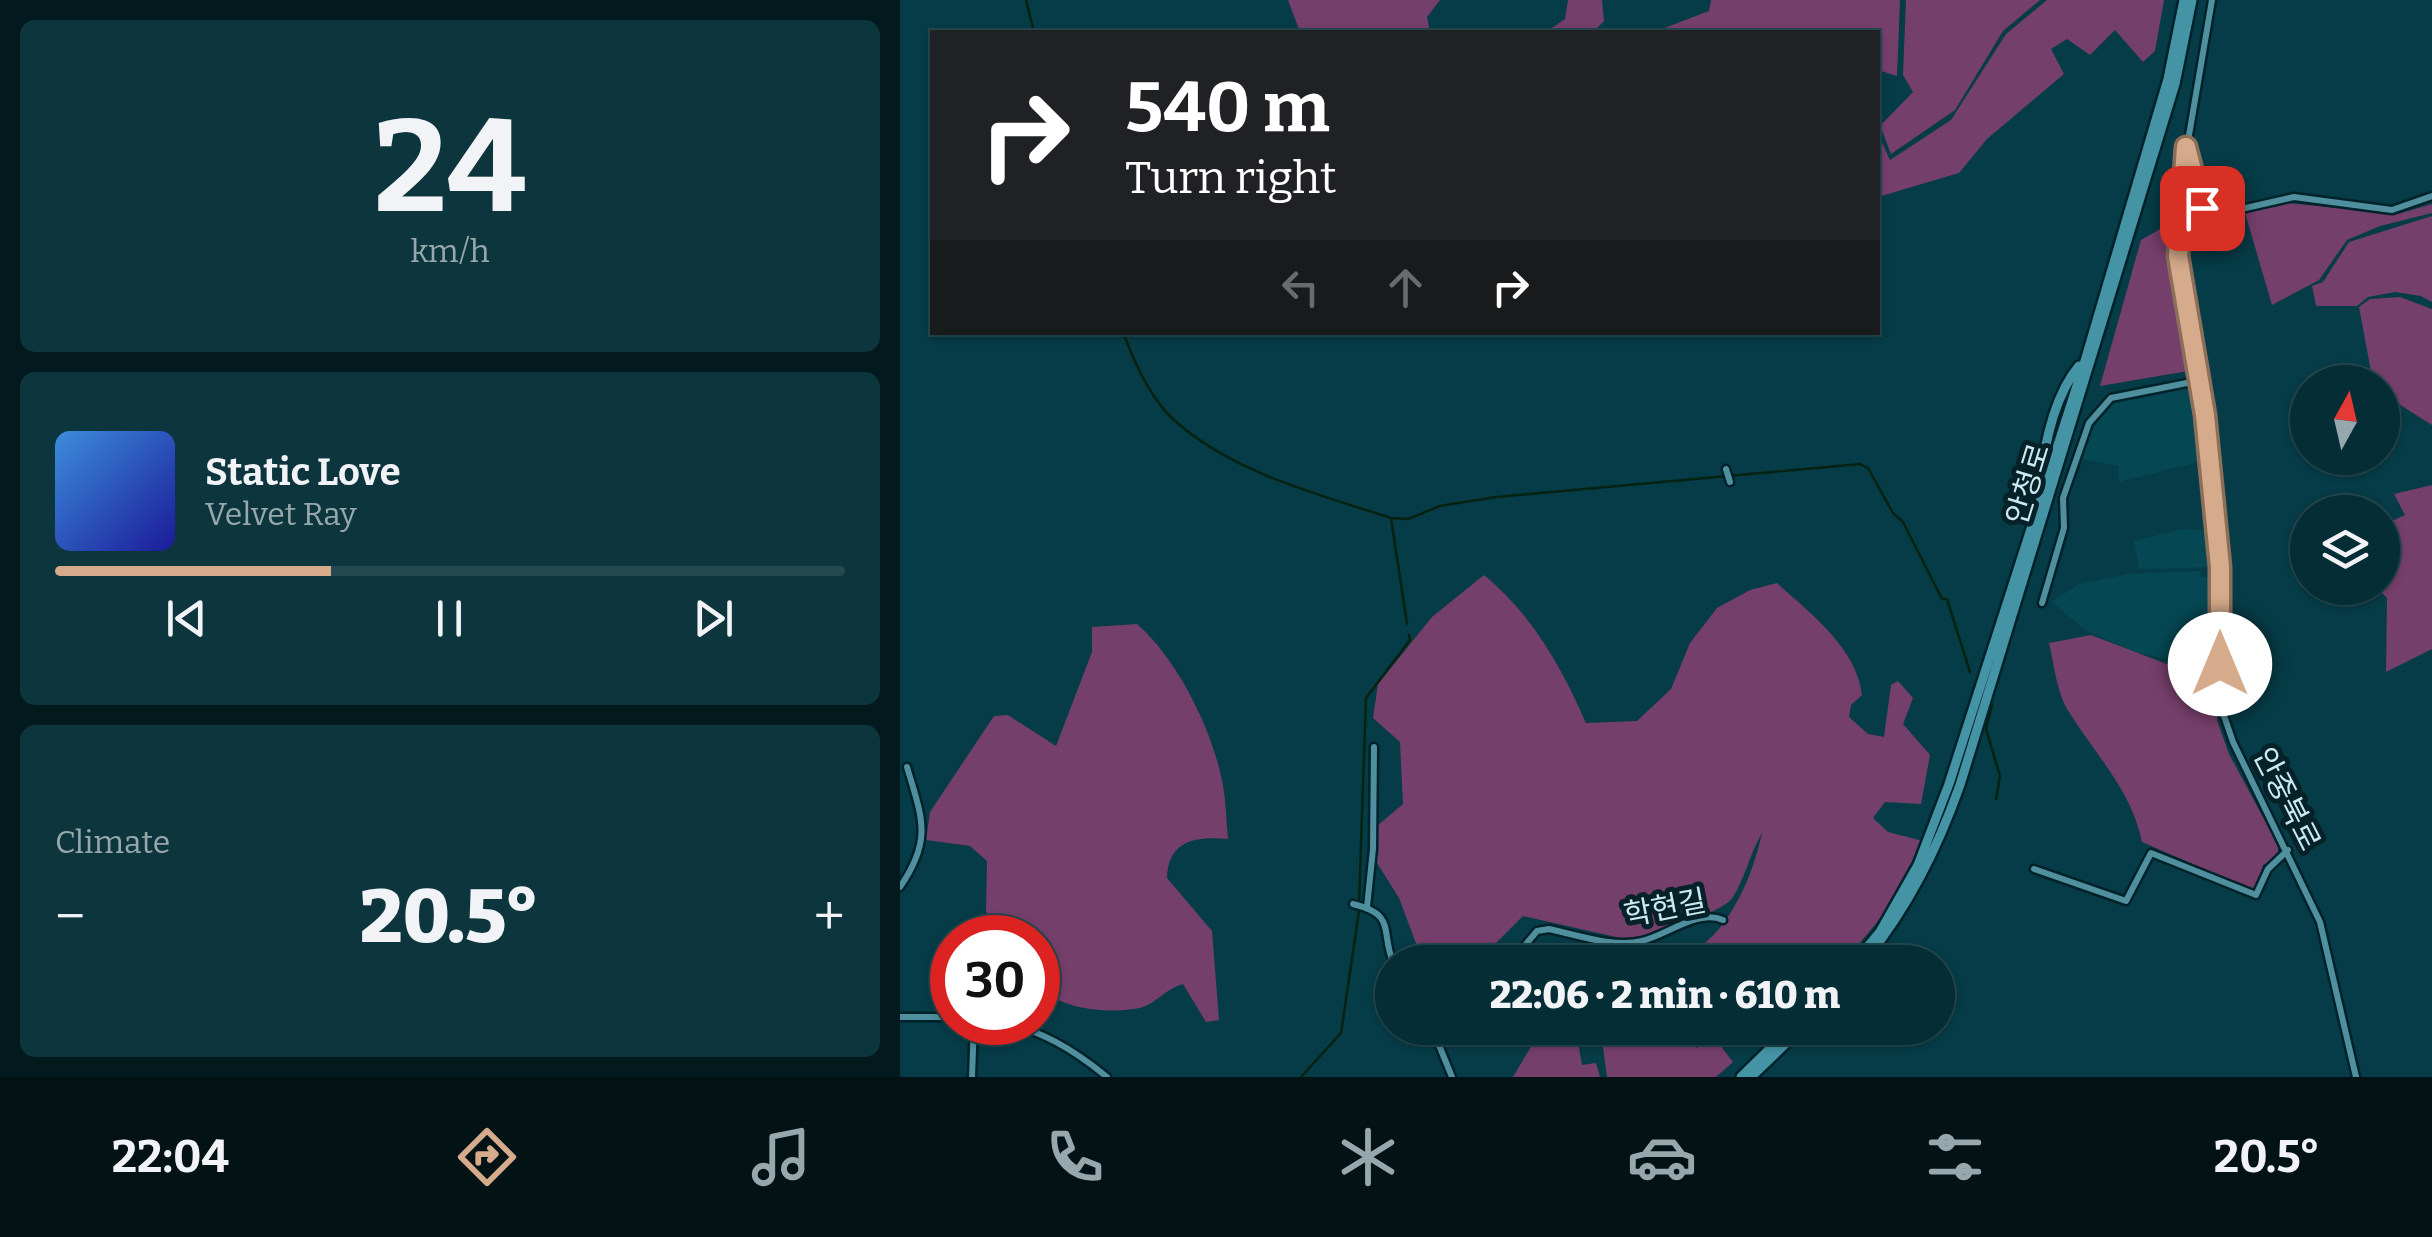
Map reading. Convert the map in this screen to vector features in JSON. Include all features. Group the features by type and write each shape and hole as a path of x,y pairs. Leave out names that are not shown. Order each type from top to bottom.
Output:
{"street":[{"name":"안청로","path":"1868,945 1887,920 1930,838 2084,360 2168,79 2184,0"},
{"name":"안청로","path":"1876,945 1914,894 1960,785 2176,84 2192,0"},
{"name":"안중북로","path":"2212,0 2186,147 2178,256 2220,567 2222,706 2233,742 2320,922 2356,1077"},
{"path":"2186,147 2202,208 2212,211 2228,212 2294,197 2392,210 2432,196"},
{"path":"2037,512 2041,470 2064,385 2084,360"},
{"path":"2042,604 2064,528 2063,498 2089,423 2102,406 2120,395 2197,381"},
{"path":"1726,469 1730,482"},
{"path":"1367,907 1374,849 1374,747"},
{"path":"900,887 916,860 923,825 906,767"},
{"path":"2034,870 2126,901 2151,852 2256,895 2268,870 2288,850"},
{"path":"1353,904 1376,910 1384,921 1389,945"},
{"name":"학현길","path":"1526,945 1537,932 1549,929 1624,942 1643,941 1704,919 1723,920"},
{"path":"900,1017 930,1018"},
{"path":"1060,1044 1107,1077"},
{"path":"972,1077 973,1045"},
{"path":"1439,1045 1452,1077"},
{"path":"1741,1077 1774,1045"},
{"path":"1751,1077 1784,1045"}],"shaded area":[{"path":"1288,0 1440,0 1427,17 1430,30 1299,30"},
{"path":"1568,0 1602,0 1604,21 1595,30 1549,30 1565,19"},
{"path":"1711,0 1900,0 1897,76 1880,71 1880,30 1659,30 1709,11"},
{"path":"1906,0 2040,0 2003,31 1955,110 1891,154 1880,126 1913,92 1903,75"},
{"path":"2047,0 2164,0 2155,51 2143,62 2115,30 2090,55 2067,39 2051,49 2064,74 1987,139 1959,173 1880,196 1880,138 1890,160 1951,120 2006,34"},
{"path":"2287,203 2398,214 2432,204 2432,213 2380,226 2347,240 2319,280 2272,305 2245,213"},
{"path":"2432,216 2432,302 2395,292 2368,297 2357,306 2316,306 2312,286 2323,282 2349,242"},
{"path":"2176,220 2172,254 2188,371 2100,386 2141,240"},
{"path":"2400,297 2432,309 2432,425 2400,405 2400,365 2370,365 2359,307 2370,299"},
{"path":"2188,385 2198,462 2119,482 2118,466 2081,459 2091,423 2113,400"},
{"path":"2432,485 2432,649 2386,672 2387,605 2400,605 2400,517 2405,515 2400,495 2394,494"},
{"path":"2182,529 2206,530 2214,567 2139,569 2134,541"},
{"path":"2200,571 2201,576 2211,578 2215,595 2216,643 2184,643 2180,637 2177,661 2134,652 2085,630 2052,602 2079,584 2128,574"},
{"path":"1484,575 1531,624 1567,682 1586,723 1637,721 1671,689 1690,643 1717,608 1750,590 1777,583 1842,647 1862,695 1851,705 1849,717 1868,734 1884,737 1891,685 1898,681 1913,698 1903,724 1930,755 1921,804 1885,802 1873,818 1888,832 1923,841 1883,915 1858,945 1702,945 1738,900 1762,833 1733,897 1714,911 1683,924 1625,939 1523,916 1496,943 1417,945 1399,898 1374,858 1377,826 1403,804 1400,742 1373,718 1378,684 1432,617"},
{"path":"1137,624 1151,638 1190,694 1216,756 1228,839 1205,838 1178,848 1172,855 1167,878 1212,931 1219,1020 1206,1022 1183,984 1148,1005 1131,1009 1083,1008 1060,1000 1060,915 989,915 987,861 970,846 926,840 930,812 994,716 1008,715 1056,746 1092,652 1092,627"},
{"path":"2091,635 2172,666 2215,669 2217,720 2229,754 2278,845 2278,857 2263,865 2255,891 2142,842 2130,806 2069,712 2056,679 2049,643"},
{"path":"1532,1045 1579,1045 1582,1065 1596,1063 1600,1077 1513,1077"},
{"path":"1603,1045 1720,1045 1733,1062 1716,1077 1607,1077"}],"waterway":[{"path":"1026,0 1034,30"},
{"path":"1124,335 1157,401 1196,438 1277,480 1391,518 1407,624"},
{"path":"1391,518 1408,519 1440,506 1496,497 1860,464 1868,468 1893,513 1903,522 1942,599 1947,599 1970,672"},
{"path":"1359,903 1366,698 1410,640 1409,635"},
{"path":"1992,705 1986,729 2000,776 1996,799"},
{"path":"1301,1077 1341,1033 1359,911"}],"route":[{"path":"2202,208 2196,172 2186,147 2178,256 2205,415 2220,567 2220,664"}]}
